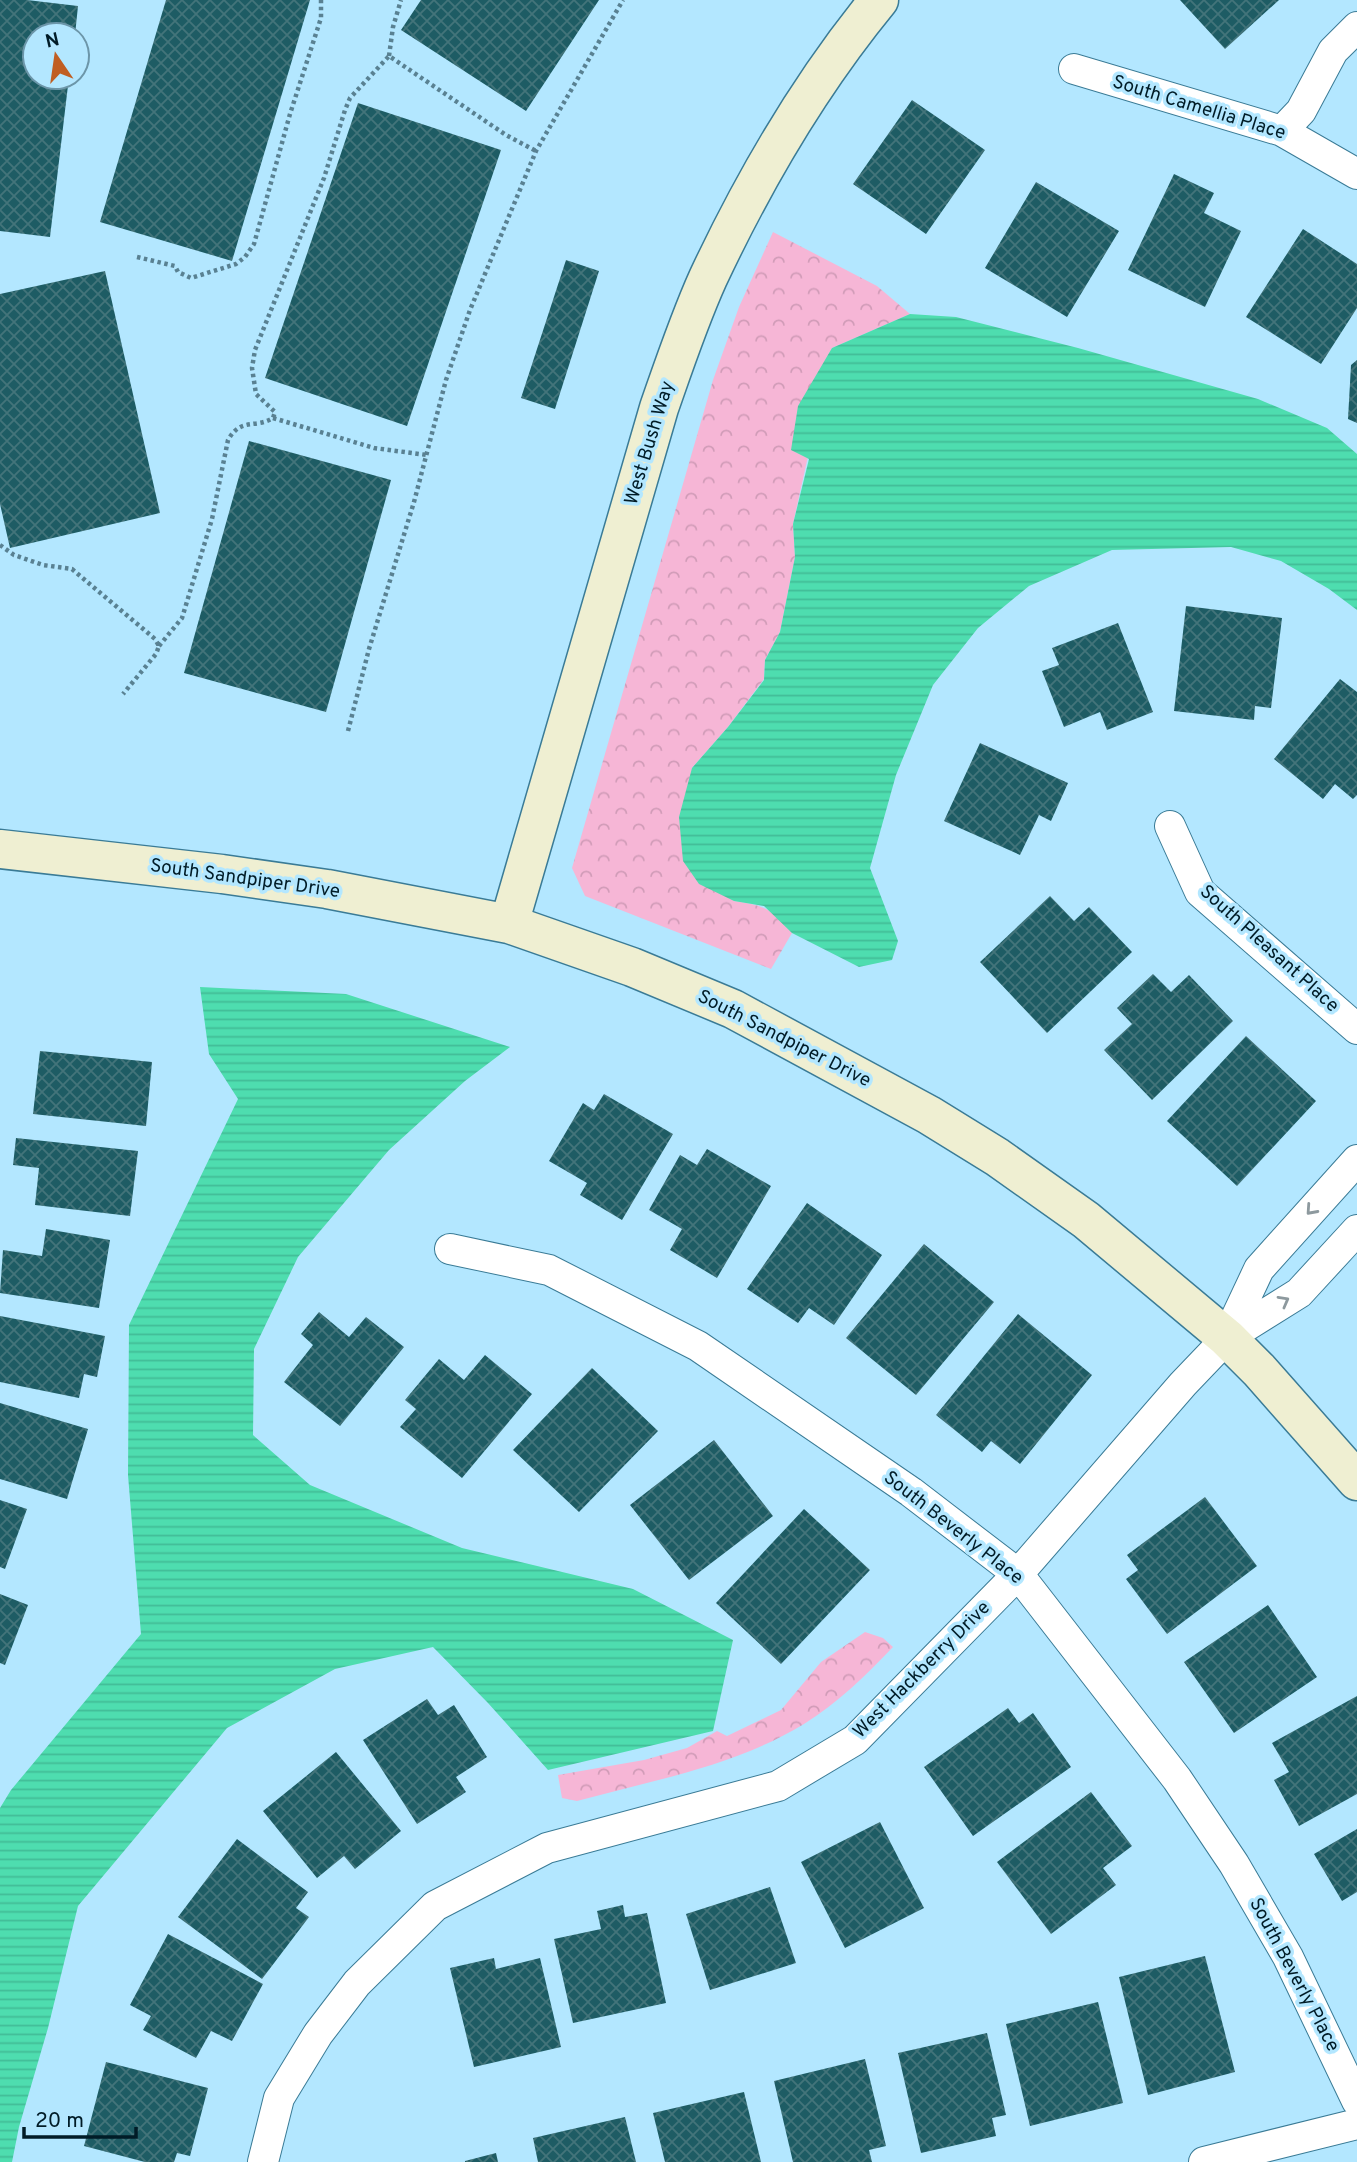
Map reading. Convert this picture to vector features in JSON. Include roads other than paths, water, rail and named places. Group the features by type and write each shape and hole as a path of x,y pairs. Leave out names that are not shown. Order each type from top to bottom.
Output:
{"street":[{"name":"West Bush Way","path":"509,924 659,408 689,327 708,280 768,162 831,65 879,0"},
{"path":"1282,131 1301,111 1333,51 1357,27"},
{"name":"South Camellia Place","path":"1074,69 1282,131 1357,174"},
{"name":"South Pleasant Place","path":"1170,826 1200,892 1357,1029"},
{"name":"South Sandpiper Drive","path":"0,849 222,874 327,890 509,924 632,967 733,1009 929,1115 998,1157 1086,1220 1227,1338 1259,1370 1357,1481"},
{"name":"West Hackberry Drive","path":"1227,1338 1259,1269 1357,1160"},
{"name":"West Hackberry Drive","path":"263,2162 279,2098 317,2034 357,1983 435,1906 547,1848 778,1786 855,1740 1018,1574 1179,1388 1227,1338 1299,1293 1357,1230"},
{"name":"South Beverly Place","path":"450,1249 549,1270 698,1346 911,1492 1018,1574 1177,1779 1234,1864 1287,1956 1357,2101"},
{"path":"1205,2162 1357,2124"}]}
